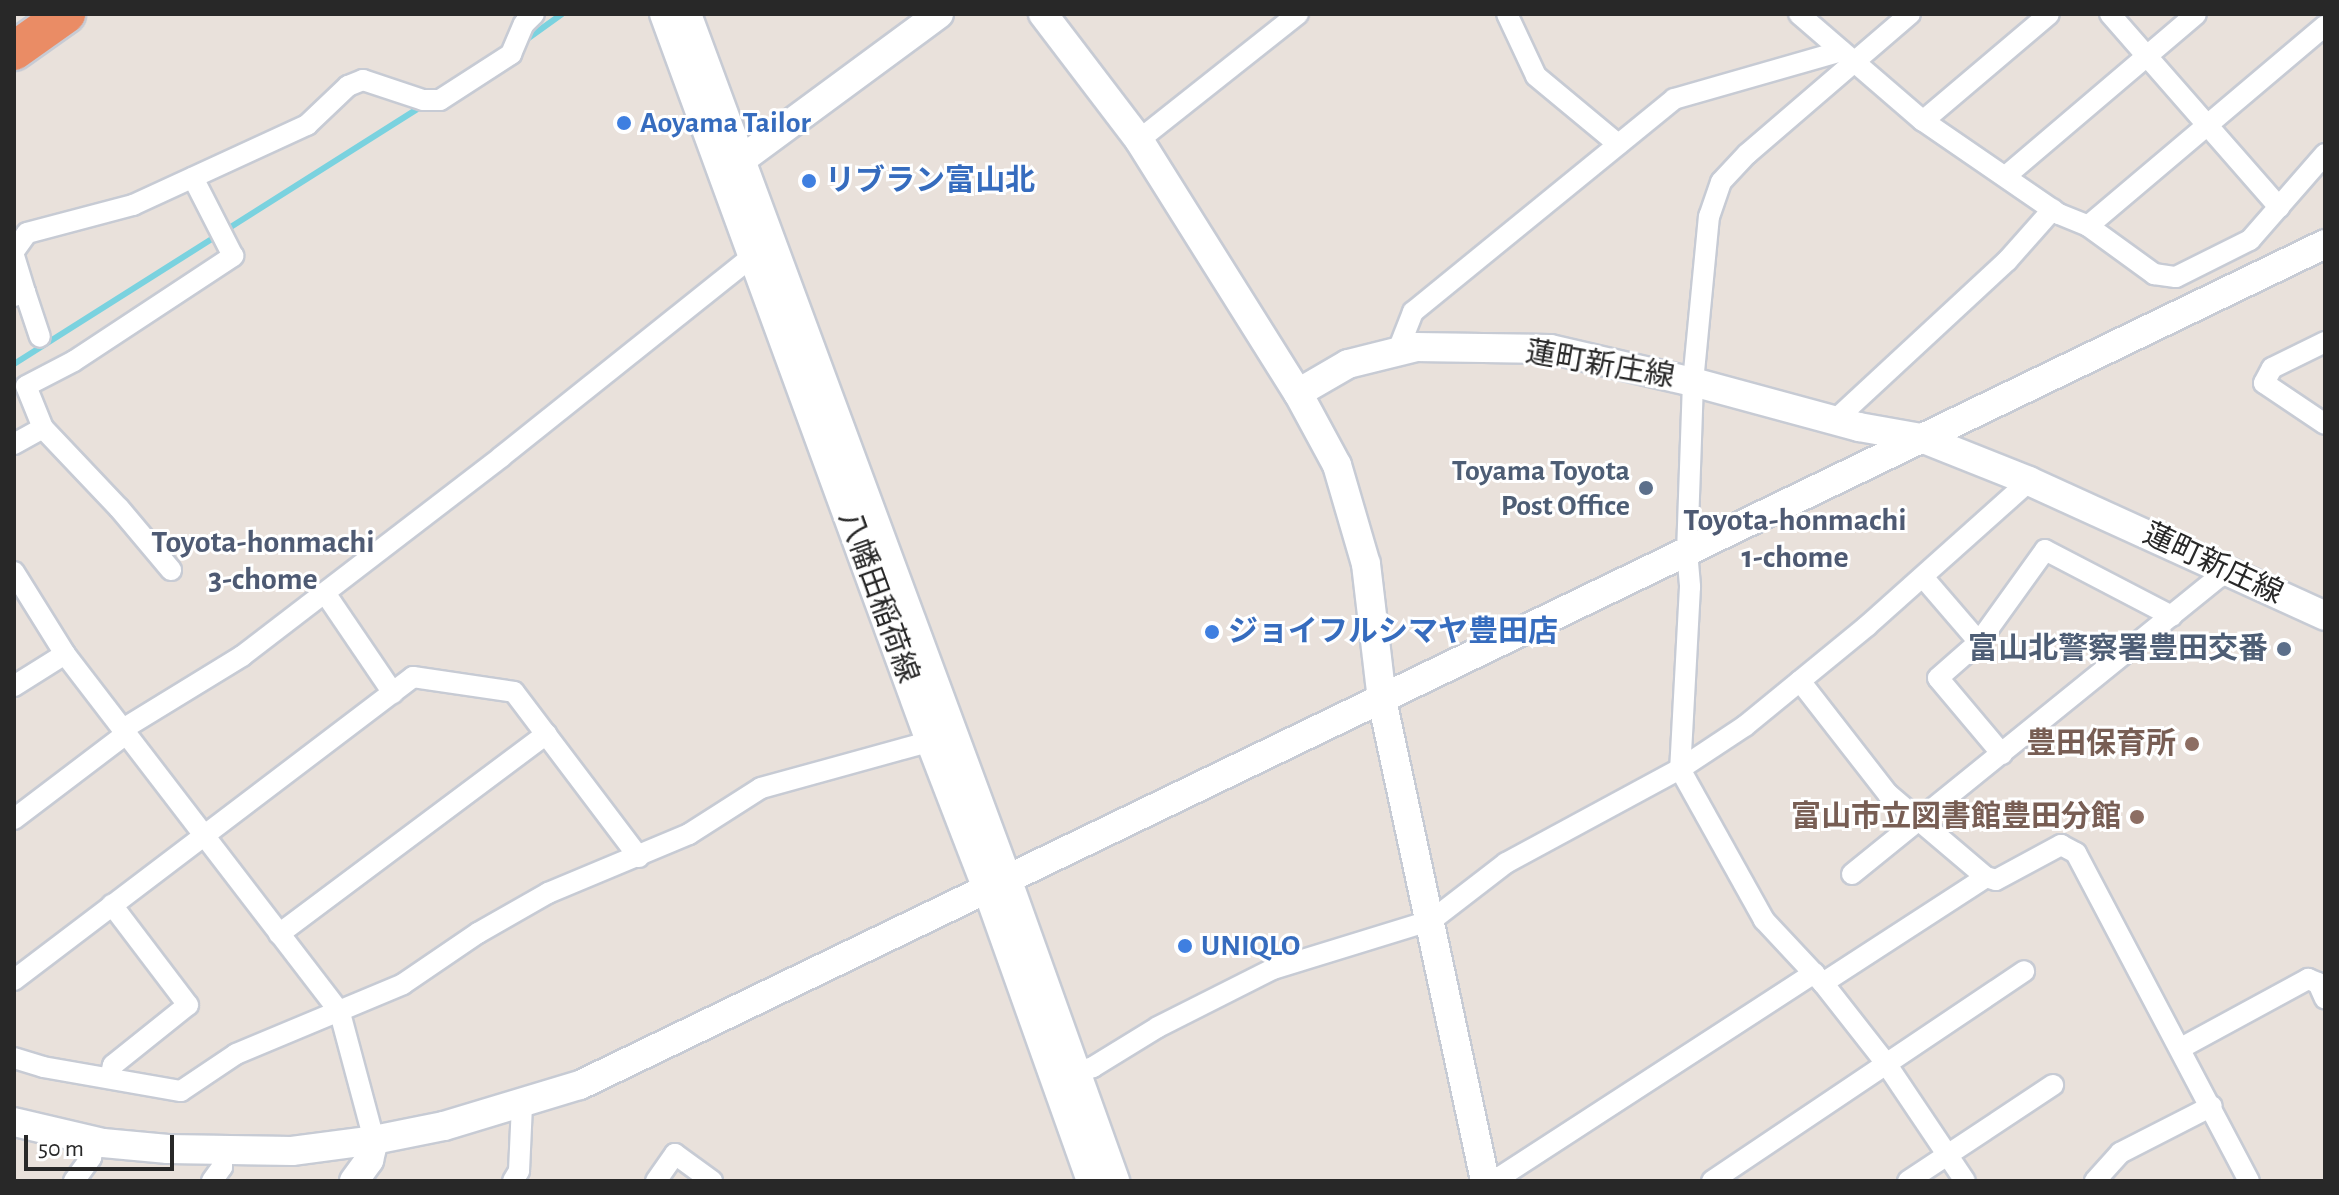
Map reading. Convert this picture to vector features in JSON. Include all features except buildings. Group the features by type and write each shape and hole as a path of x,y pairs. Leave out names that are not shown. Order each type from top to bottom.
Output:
{"highway":[{"path":"14,51 66,14"}],"street":[{"path":"40,337 20,294 14,253 27,233 133,205 193,178 307,125 348,86 363,80 423,100 440,100 511,54 524,24 534,14"},
{"name":"八幡田稲荷線","path":"664,14 730,164 996,881 1065,1077 1091,1181"},
{"name":"八幡田稲荷線","path":"687,14 730,164"},
{"path":"730,164 939,14"},
{"path":"1043,14 1139,140 1298,393 1337,465 1351,504 1366,564 1382,700 1432,920 1485,1181"},
{"path":"1139,140 1298,14"},
{"path":"1507,14 1536,76 1618,144"},
{"path":"1799,14 1923,121 2053,209 2088,226 2154,274 2176,277 2250,240 2325,154"},
{"path":"1910,14 1847,56 1747,154 1721,182 1709,216 1693,382 1687,551 1690,587 1680,769 1764,920 1819,978 1885,1062 1965,1181"},
{"path":"1923,121 2049,14"},
{"path":"2110,14 2279,207"},
{"path":"2007,175 2196,14"},
{"path":"2088,226 2325,26"},
{"path":"1398,350 1413,312 1674,99 1847,56"},
{"path":"171,570 119,508 43,428 26,386 74,361 233,256 193,178"},
{"path":"1834,421 2007,261 2053,209"},
{"path":"14,1122 94,1141 168,1149 292,1151 374,1140 522,1104 580,1085 996,881 1382,700 2325,244"},
{"path":"14,819 124,731 242,656 325,593 762,249"},
{"path":"2325,342 2272,368 2264,383 2325,424"},
{"name":"蓮町新庄線","path":"1298,393 1348,364 1398,350 1416,347 1550,349 1693,382 1834,421 1921,438 2029,481 2325,616"},
{"path":"14,444 43,428"},
{"path":"1065,1077 1093,1067 1158,1027 1273,969 1432,920 1506,863 1680,769 1745,726 1800,681 1923,577 2029,481"},
{"path":"2002,754 1938,678 1979,642 2045,550 2172,616"},
{"path":"1852,874 2228,570"},
{"path":"14,572 65,654 340,1013 374,1140 369,1160 354,1181"},
{"path":"1923,577 1979,642"},
{"path":"325,593 393,693"},
{"path":"14,686 65,654"},
{"path":"14,980 413,677 514,692 639,857"},
{"path":"1800,681 1888,794 1986,877 1996,880 2061,845 2076,853 2249,1181"},
{"path":"279,934 546,734"},
{"path":"14,1058 43,1067 181,1091 236,1054 403,984 478,933 548,893 689,834 761,788 942,738"},
{"path":"1494,1181 1986,877"},
{"path":"110,1078 113,1065 188,1005 112,905"},
{"path":"1717,1179 1885,1062 2024,971"},
{"path":"2181,1048 2203,1032 2308,979 2318,983 2325,999"},
{"name":"八幡田稲荷線","path":"1065,1077 1115,1181"},
{"path":"1908,1181 2053,1085"},
{"path":"513,1181 519,1171 522,1104"},
{"path":"2095,1181 2120,1153 2212,1106"},
{"path":"74,1181 91,1158 94,1141"},
{"path":"212,1181 222,1167 222,1150"},
{"path":"656,1181 675,1154 712,1181"}],"waterway":[{"path":"523,42 562,14"},
{"path":"14,364 422,106"}],"place":[{"name":"Aoyama Tailor","path":"624,123"},
{"name":"リブラン富山北","path":"809,181"},
{"name":"Toyama Toyota Post Office","path":"1646,488"},
{"name":"ジョイフルシマヤ豊田店","path":"1212,632"},
{"name":"富山北警察署豊田交番","path":"2284,649"},
{"name":"豊田保育所","path":"2192,744"},
{"name":"富山市立図書館豊田分館","path":"2137,817"},
{"name":"UNIQLO","path":"1185,946"}],"district":[{"name":"Toyota-honmachi 1-chome","path":"1795,540"},
{"name":"Toyota-honmachi 3-chome","path":"263,562"}]}
